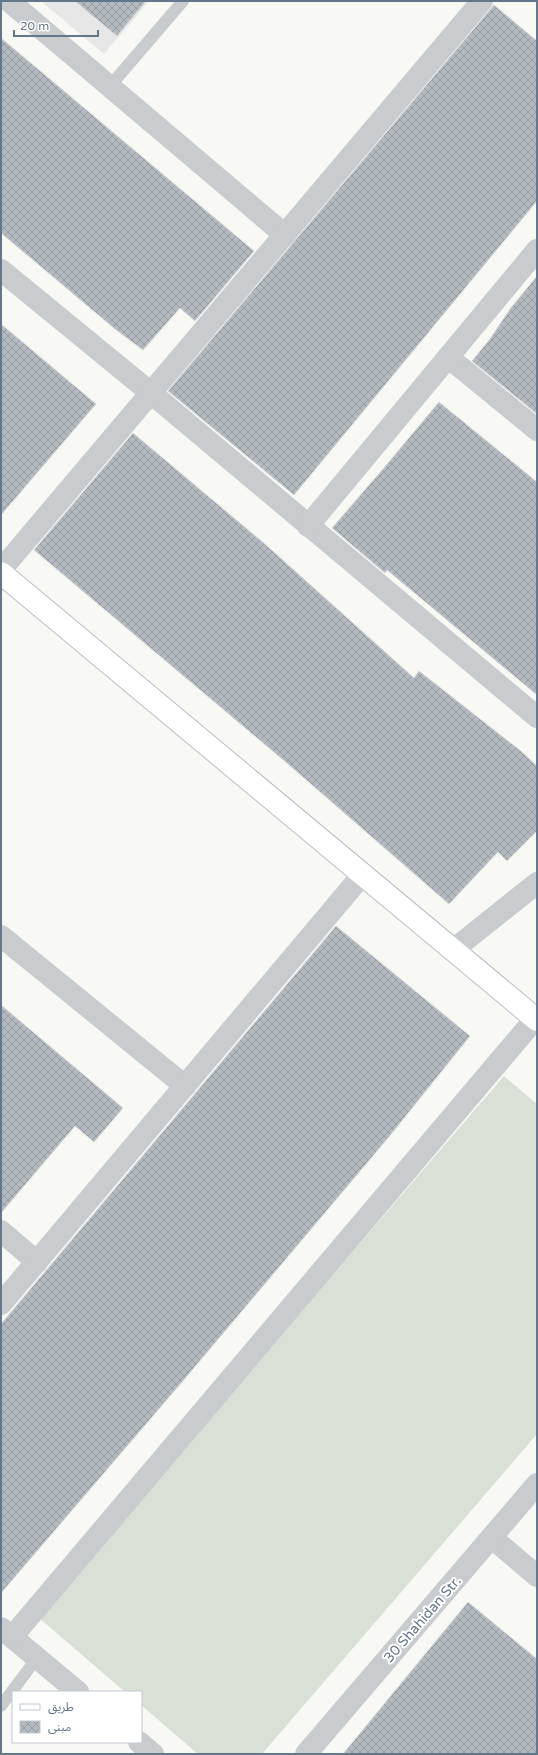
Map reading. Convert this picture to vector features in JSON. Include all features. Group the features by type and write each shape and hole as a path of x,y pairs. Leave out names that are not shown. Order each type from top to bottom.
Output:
{"street":[{"path":"9,1 285,235"},
{"path":"77,1691 7,1633 536,1019 1,572 482,1"},
{"path":"308,526 537,250"},
{"path":"1,270 151,393 537,717"},
{"path":"448,357 537,430"},
{"path":"1,1304 363,874"},
{"path":"453,950 537,883"},
{"path":"1,936 185,1086"},
{"path":"1,1231 37,1262"},
{"name":"30 Shahidan Str.","path":"306,1754 537,1484"},
{"path":"492,1538 537,1576"},
{"path":"140,1743 153,1754"}],"lane":[{"path":"110,86 183,1"},
{"path":"12,1691 37,1658"},
{"path":"1,1706 12,1691"}],"shaded area":[{"path":"41,1 149,1 104,54"},
{"path":"504,1076 537,1104 537,1434 262,1754 198,1754 142,1706 142,1691 124,1691 38,1617"}],"building":[{"path":"75,1 146,1 117,36"},
{"path":"494,5 537,41 537,201 294,495 168,391"},
{"path":"1,38 254,251 195,321 180,308 143,350 115,329 1,233"},
{"path":"537,276 537,414 472,361 490,339 510,309"},
{"path":"1,324 96,404 1,515"},
{"path":"439,402 537,482 537,695 387,570 385,573 332,528"},
{"path":"133,433 266,545 414,678 419,671 522,752 537,766 537,831 507,861 498,852 449,904 288,764 34,550"},
{"path":"336,926 470,1036 388,1138 1,1593 1,1324"},
{"path":"1,1005 123,1108 94,1142 75,1126 1,1213"},
{"path":"468,1602 537,1659 537,1754 343,1754"}]}
